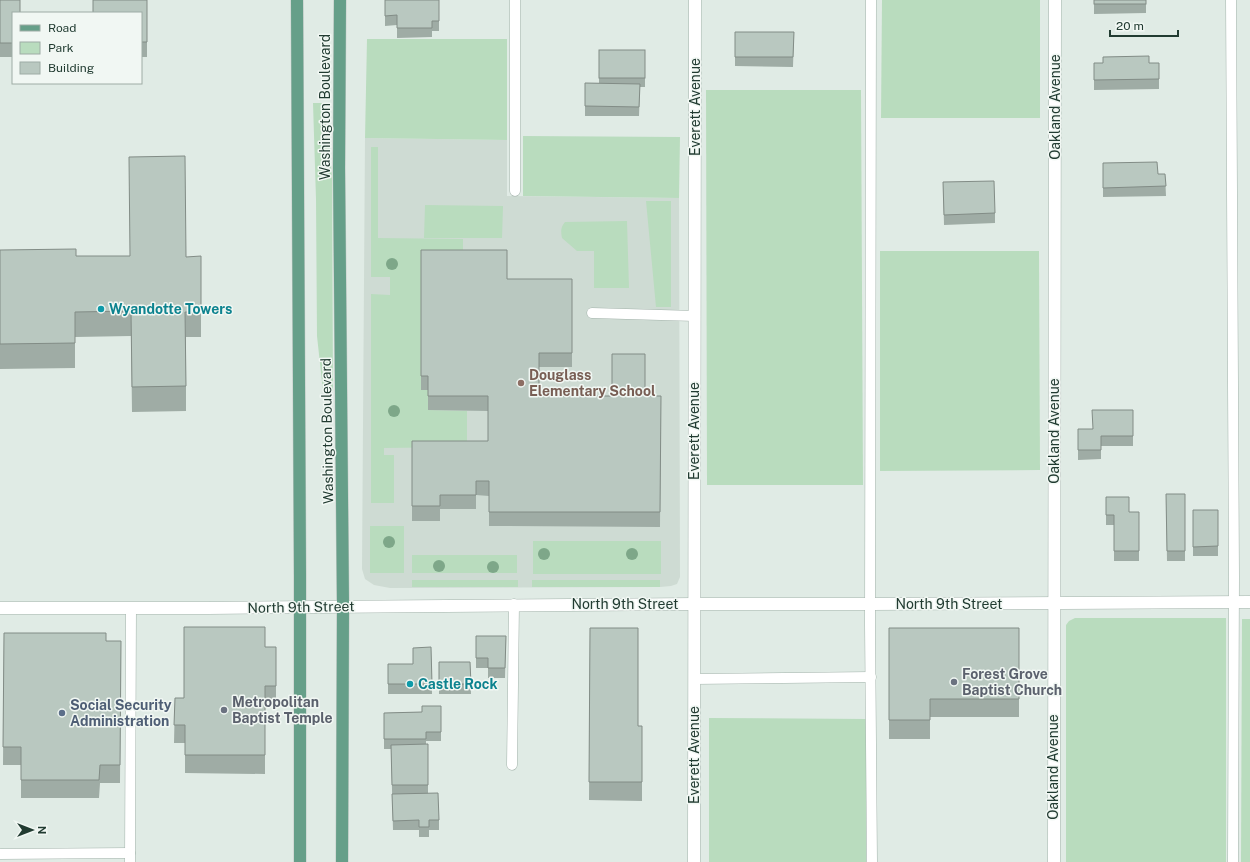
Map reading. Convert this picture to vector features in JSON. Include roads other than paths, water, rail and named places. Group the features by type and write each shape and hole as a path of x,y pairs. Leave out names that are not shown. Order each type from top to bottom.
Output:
{"main road":[{"name":"Washington Boulevard","path":"297,0 300,862"},
{"name":"Washington Boulevard","path":"340,0 339,168 343,606 342,862"}],"street":[{"name":"Everett Avenue","path":"694,862 695,0"},
{"name":"Oakland Avenue","path":"1054,862 1053,603 1055,0"},
{"name":"North 9th Street","path":"0,608 300,607 514,604 1250,602"}],"lane":[{"path":"515,0 515,191"},
{"path":"871,0 870,604 872,862"},
{"path":"1231,0 1234,603 1233,862"},
{"path":"592,313 695,316"},
{"path":"512,765 514,604"},
{"path":"0,854 130,858 131,608"},
{"path":"694,679 871,677"}],"place":[{"name":"Wyandotte Towers","path":"101,309"},
{"name":"Douglass Elementary School","path":"521,383"},
{"name":"Forest Grove Baptist Church","path":"954,682"},
{"name":"Castle Rock","path":"410,684"},
{"name":"Metropolitan Baptist Temple","path":"224,710"},
{"name":"Social Security Administration","path":"62,713"}]}
